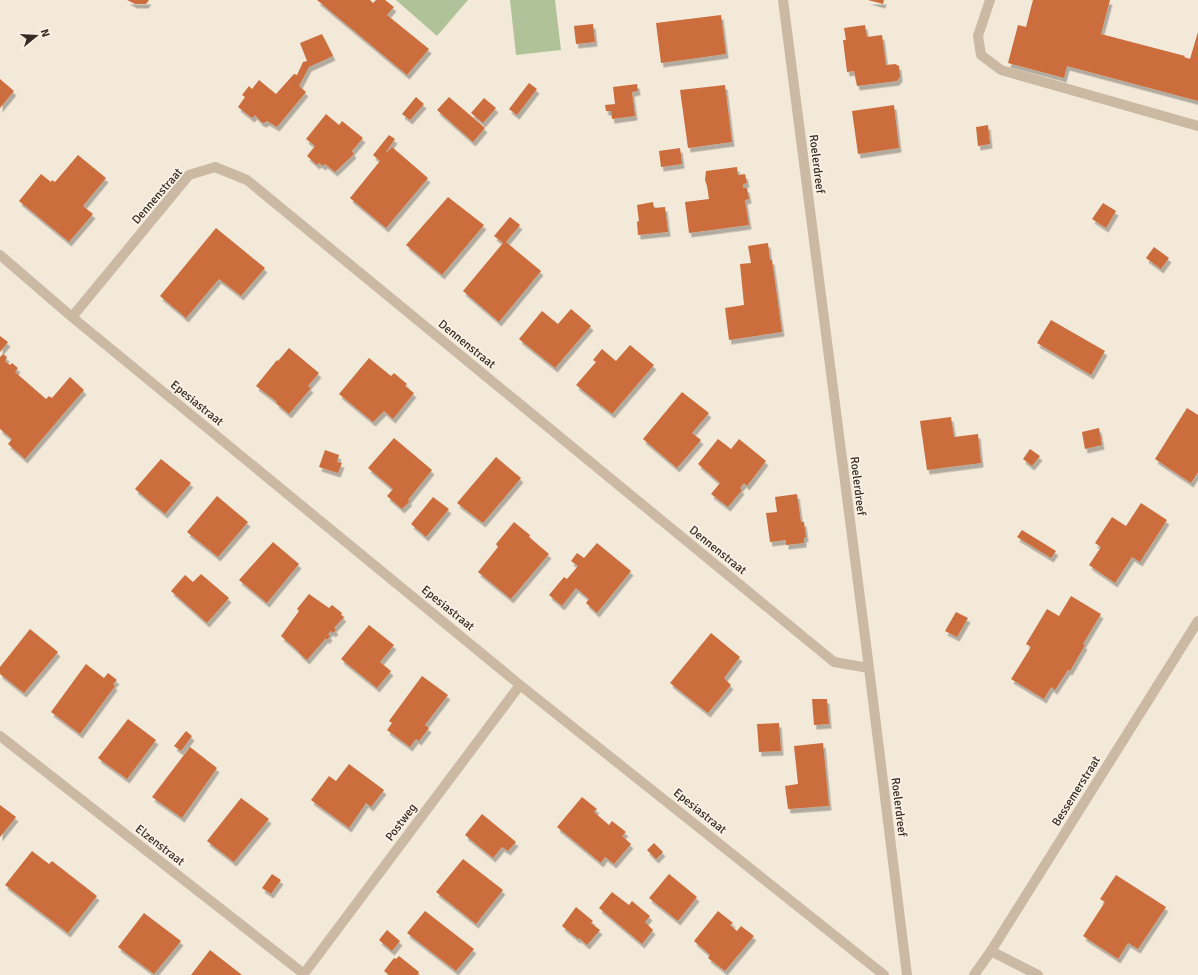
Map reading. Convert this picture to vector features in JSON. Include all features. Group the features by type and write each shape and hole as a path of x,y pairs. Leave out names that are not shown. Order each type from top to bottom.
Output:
{"street":[{"name":"Roelerdreef","path":"783,0 907,975"},
{"path":"990,0 978,36 981,55 1001,70 1198,126"},
{"name":"Dennenstraat","path":"72,317 189,175 215,167 247,180 834,662 869,668"},
{"name":"Epesiastraat","path":"0,255 72,317 520,685 884,975"},
{"name":"Bessemerstraat","path":"974,975 991,951 1198,621"},
{"name":"Postweg","path":"304,974 520,685"},
{"name":"Elzenstraat","path":"0,736 304,974"},
{"path":"991,951 1038,975"}],"green space":[{"path":"396,0 468,0 437,36"},
{"path":"510,0 555,0 561,50 516,55"}],"building":[{"path":"127,0 149,0 146,4 135,4"},
{"path":"317,0 370,0 373,3 376,0 385,0 394,7 387,15 429,49 407,75"},
{"path":"868,0 884,0 883,4"},
{"path":"1033,0 1110,0 1101,34 1185,56 1184,57 1190,59 1198,32 1198,101 1067,66 1064,78 1008,63 1018,25 1026,27"},
{"path":"721,15 726,54 661,63 656,23"},
{"path":"593,24 595,42 576,44 574,26"},
{"path":"865,25 867,37 882,35 886,65 895,64 899,66 900,77 897,81 857,86 854,71 847,72 843,40 846,40 844,28"},
{"path":"322,34 333,56 309,67 299,86 306,92 277,127 267,121 264,123 261,122 255,115 252,118 238,107 245,97 242,95 249,86 252,89 259,80 276,94 294,74 297,75 303,62 307,61 300,43"},
{"path":"0,79 14,91 0,108"},
{"path":"529,83 537,89 517,115 509,109"},
{"path":"637,84 638,91 632,92 635,116 612,119 611,111 606,111 605,105 615,104 613,87"},
{"path":"725,85 732,142 688,148 680,90"},
{"path":"416,97 424,104 410,120 402,114"},
{"path":"449,97 485,128 473,142 437,110"},
{"path":"484,98 496,108 483,123 471,113"},
{"path":"894,105 899,148 858,154 852,111"},
{"path":"326,114 339,125 342,121 363,138 352,151 354,154 335,172 325,164 323,166 319,163 317,165 307,156 315,146 306,139"},
{"path":"988,125 990,144 978,146 976,127"},
{"path":"389,135 395,139 386,152 392,147 428,178 386,228 350,198 380,161 373,155"},
{"path":"680,148 682,164 661,167 659,151"},
{"path":"78,155 106,178 83,206 93,214 69,242 19,201 41,174 51,182 52,180 55,182"},
{"path":"737,167 738,175 745,174 747,183 743,184 743,188 747,188 749,199 745,200 749,225 689,233 685,202 709,199 705,180 706,171"},
{"path":"448,197 484,225 442,275 406,245"},
{"path":"653,202 654,208 665,207 668,232 638,235 637,222 639,221 637,205"},
{"path":"1103,203 1116,211 1106,228 1092,219"},
{"path":"510,217 520,225 506,242 541,271 499,322 463,291 503,243 494,236"},
{"path":"216,228 265,268 241,296 219,279 186,318 160,296"},
{"path":"768,243 770,260 772,260 782,332 729,340 725,308 744,305 740,264 751,263 748,246"},
{"path":"1154,247 1169,258 1161,269 1146,258"},
{"path":"571,309 591,326 555,368 519,339 542,311 558,324"},
{"path":"1051,320 1105,351 1091,375 1037,343"},
{"path":"0,336 8,342 0,352"},
{"path":"630,345 654,365 612,414 576,385 596,362 593,360 602,349 616,361"},
{"path":"289,348 319,373 308,386 311,388 289,414 276,403 277,402 256,386"},
{"path":"3,354 7,357 5,361 10,365 12,363 18,368 15,372 46,399 49,396 52,398 70,377 84,390 25,459 8,444 12,439 0,429 0,357"},
{"path":"369,358 391,376 394,373 407,384 405,386 414,393 393,419 384,411 373,422 339,394"},
{"path":"682,392 709,413 692,433 701,440 677,468 643,439"},
{"path":"1187,408 1198,415 1198,472 1191,483 1155,459"},
{"path":"951,417 954,437 978,434 981,463 927,470 920,421"},
{"path":"1099,428 1102,445 1085,449 1082,432"},
{"path":"394,438 432,470 408,500 410,501 402,509 387,496 393,489 368,468"},
{"path":"718,439 731,449 739,439 766,461 747,486 744,483 740,488 742,490 728,507 711,494 720,483 698,464"},
{"path":"1030,449 1040,456 1032,466 1023,459"},
{"path":"325,450 339,455 337,462 342,463 338,473 319,467"},
{"path":"496,457 521,478 483,523 457,503"},
{"path":"161,459 191,483 165,514 135,489"},
{"path":"797,494 801,522 804,522 806,537 804,538 804,543 786,545 786,540 770,542 766,513 777,512 775,497"},
{"path":"217,496 248,522 218,557 187,532"},
{"path":"433,497 449,509 426,537 411,524"},
{"path":"1141,503 1167,520 1140,562 1132,557 1115,583 1089,565 1101,547 1095,543 1112,517 1126,526"},
{"path":"514,522 530,535 529,537 549,554 511,599 478,572 498,547 496,544"},
{"path":"1022,530 1056,551 1051,558 1017,537"},
{"path":"273,542 299,564 267,603 239,580"},
{"path":"597,543 631,571 597,613 586,603 589,599 576,588 562,606 549,595 564,577 567,579 578,566 571,561 577,553 584,558"},
{"path":"201,574 229,598 207,623 171,591 185,575 193,582"},
{"path":"309,594 329,608 332,605 342,613 341,615 344,617 334,628 336,630 333,633 331,631 328,634 330,636 327,640 326,638 307,660 281,636 299,611 297,609"},
{"path":"1071,596 1101,614 1083,644 1085,645 1070,671 1068,670 1055,690 1051,687 1044,699 1011,679 1031,647 1026,644 1047,609 1059,616"},
{"path":"956,612 968,618 957,637 945,631"},
{"path":"369,625 394,645 380,662 391,671 377,688 341,659"},
{"path":"30,629 58,652 24,693 0,674 0,667"},
{"path":"711,633 740,657 724,678 731,685 708,713 670,683"},
{"path":"86,664 104,678 108,673 117,680 113,684 115,686 80,734 51,712"},
{"path":"422,676 448,695 425,725 429,728 419,741 416,739 410,747 387,730 392,723 389,721"},
{"path":"812,699 827,699 829,724 814,725"},
{"path":"128,719 156,740 127,779 98,758"},
{"path":"779,723 781,751 759,752 757,724"},
{"path":"186,731 192,736 181,751 174,746"},
{"path":"823,743 829,806 788,809 785,786 798,784 794,746"},
{"path":"190,747 217,768 182,818 152,797"},
{"path":"349,764 384,790 371,807 366,803 349,828 311,800 329,776 336,781"},
{"path":"582,797 597,809 594,812 609,825 612,821 626,832 622,836 631,844 614,864 605,857 601,863 557,827"},
{"path":"241,798 269,819 234,862 207,841"},
{"path":"0,805 16,817 0,837"},
{"path":"482,814 516,842 508,851 502,847 493,858 465,835"},
{"path":"654,843 663,852 656,859 647,850"},
{"path":"32,851 49,864 52,861 97,896 68,933 5,885"},
{"path":"463,859 503,890 476,924 436,892"},
{"path":"272,874 281,880 271,894 262,888"},
{"path":"669,874 697,897 678,921 649,898"},
{"path":"1116,875 1166,907 1138,949 1128,943 1118,959 1083,936 1105,902 1100,899"},
{"path":"612,892 629,905 632,901 650,916 645,922 653,930 642,944 599,908"},
{"path":"576,907 593,921 591,923 600,930 587,945 562,926"},
{"path":"425,911 474,949 456,971 407,933"},
{"path":"718,911 733,923 730,925 737,931 741,926 754,936 725,971 708,958 710,955 694,941"},
{"path":"144,913 181,941 154,974 118,947"},
{"path":"387,930 400,941 392,951 379,940"},
{"path":"210,950 242,975 191,975"},
{"path":"399,956 419,972 419,975 389,975 384,971 394,958 396,959"}]}
